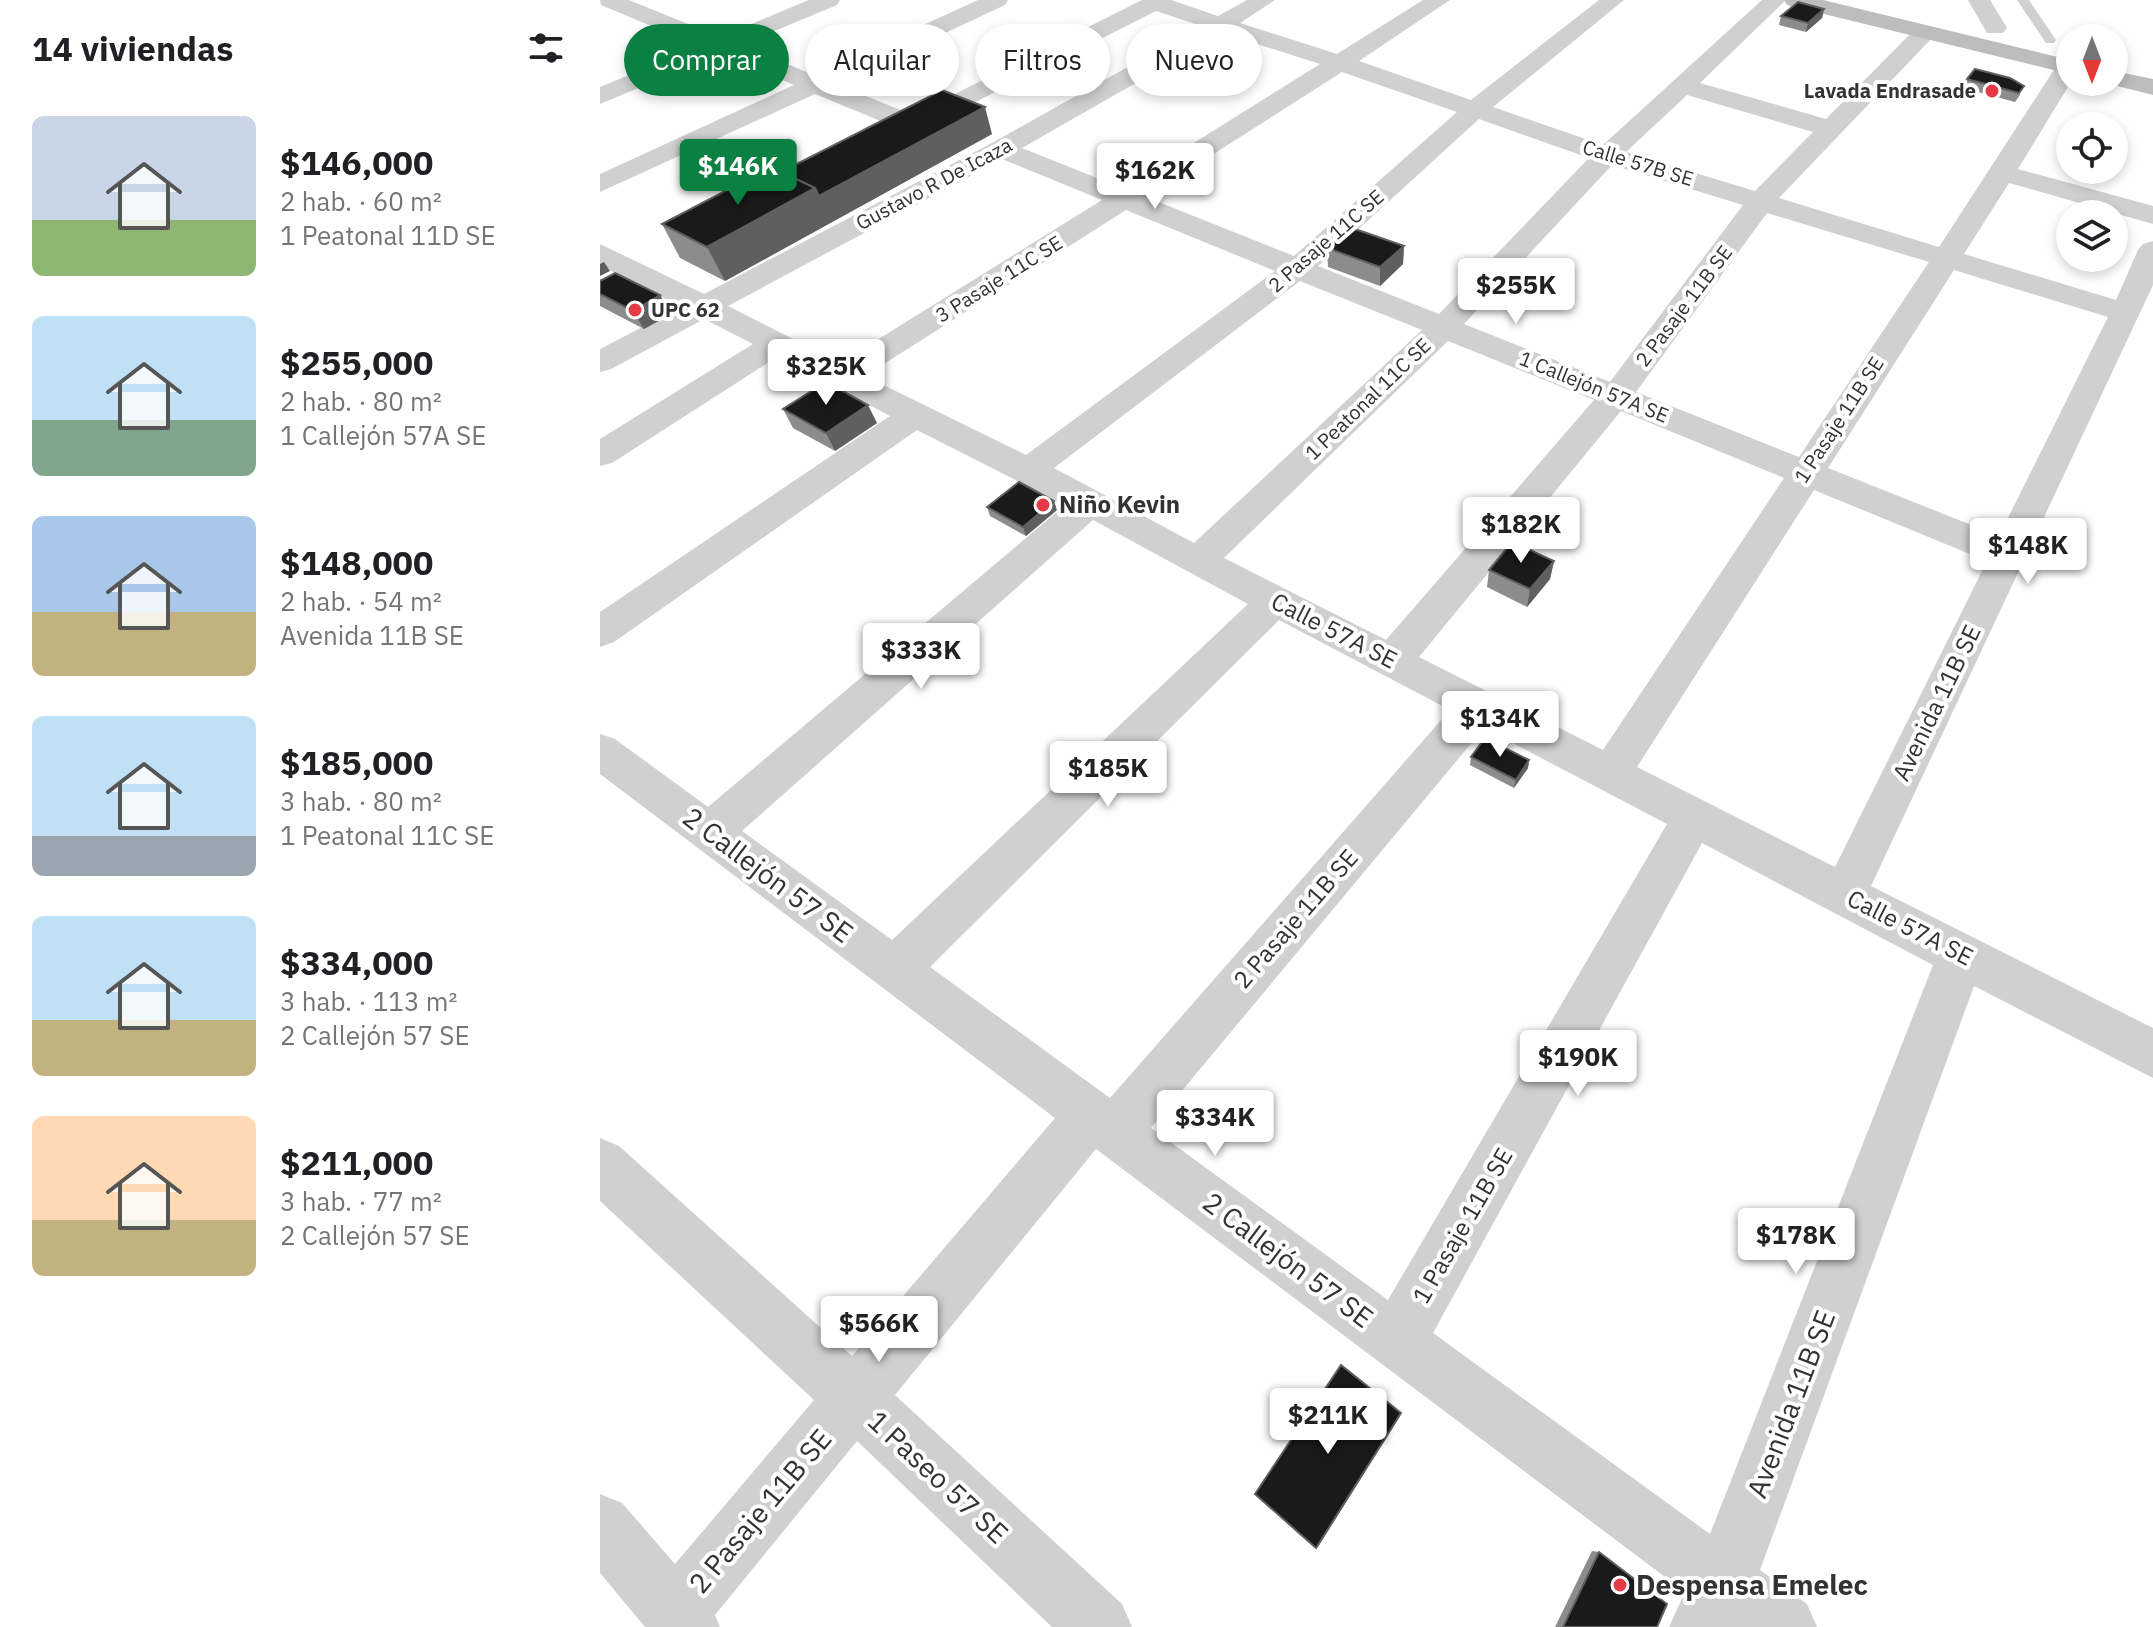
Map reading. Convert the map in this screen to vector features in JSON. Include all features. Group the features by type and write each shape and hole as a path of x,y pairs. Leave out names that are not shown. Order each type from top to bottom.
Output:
{"main road":[{"path":"1795,0 1924,33 2056,53"},
{"path":"1891,0 1995,28 2056,51"},
{"path":"2128,57 2140,59"},
{"path":"2128,81 2153,87"}],"street":[{"path":"772,24 829,0"},
{"path":"945,24 997,0"},
{"name":"Gustavo R De Icaza","path":"1221,24 1264,0"},
{"name":"3 Pasaje 11C SE","path":"841,377 1343,64 1439,0"},
{"name":"2 Pasaje 11C SE","path":"1029,470 1298,268 1475,109 1613,0"},
{"name":"1 Peatonal 11C SE","path":"1198,561 1444,327 1607,155 1775,0"},
{"path":"1979,0 1995,28"},
{"path":"886,140 1157,2"},
{"name":"Calle 57B SE","path":"1157,2 1221,24"},
{"path":"600,19 629,3 673,24"},
{"name":"2 Pasaje 11B SE","path":"1392,661 1616,396 1761,201 1924,33"},
{"name":"Calle 57B SE","path":"1262,37 1607,155 2126,313"},
{"name":"1 Pasaje 11B SE","path":"1610,774 2002,173 2056,71"},
{"name":"Gustavo R De Icaza","path":"600,362 700,306 1001,149 1126,78"},
{"path":"1680,85 1831,129"},
{"path":"600,96 624,86"},
{"path":"600,184 805,89"},
{"path":"844,96 914,125"},
{"name":"1 Callejón 57A SE","path":"1001,149 2009,555"},
{"path":"2002,173 2153,215"},
{"name":"Avenida 11B SE","path":"1844,895 2126,313 2153,250"},
{"name":"Calle 57A SE","path":"630,268 915,415 1029,470 1198,561 2153,1054"},
{"path":"600,455 776,344"},
{"path":"600,632 915,415"},
{"path":"710,832 1090,503"},
{"path":"895,969 1275,601"},
{"name":"2 Pasaje 11B SE","path":"681,1620 855,1398 1478,706"},
{"name":"2 Callejón 57 SE","path":"600,751 1397,1341 1713,1604 1784,1627"},
{"name":"1 Pasaje 11B SE","path":"1397,1341 1694,817"},
{"name":"Avenida 11B SE","path":"1713,1604 1961,955"},
{"name":"1 Paseo 57 SE","path":"600,1165 1099,1627"},
{"path":"600,1525 681,1620"}],"lane":[{"path":"2023,0 2056,42"}],"building":[{"path":"1798,2 1824,9 1808,23 1781,16"},
{"path":"1975,69 2010,78 2024,86 2019,93 1967,79"},
{"path":"930,96 957,96 985,107 819,196 815,188 781,172"},
{"path":"771,167 815,188 707,247 662,224"},
{"path":"1352,228 1404,246 1380,267 1327,248"},
{"path":"615,273 660,295 633,311 600,294 600,281"},
{"path":"826,382 868,405 826,433 783,409"},
{"path":"1019,482 1054,501 1023,527 987,507"},
{"path":"1512,542 1554,561 1530,589 1489,570"},
{"path":"1485,738 1529,760 1516,780 1471,757"},
{"path":"1341,1365 1401,1413 1316,1548 1255,1494"},
{"path":"1599,1552 1667,1604 1657,1627 1563,1627"}],"place":[{"name":"Lavada Endrasade","path":"1992,91"},
{"name":"UPC 62","path":"635,310"},
{"name":"Niño Kevin","path":"1043,505"},
{"name":"Despensa Emelec","path":"1620,1585"}]}
